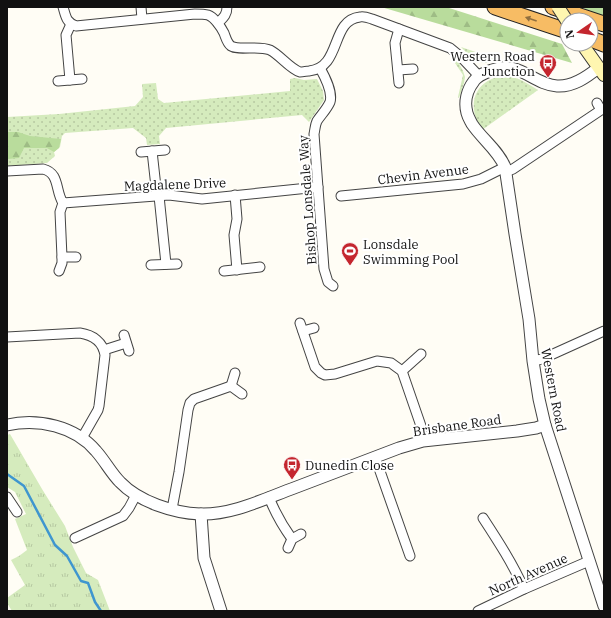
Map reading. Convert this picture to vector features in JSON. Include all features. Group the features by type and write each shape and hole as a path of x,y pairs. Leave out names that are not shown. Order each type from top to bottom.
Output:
{"highway":[{"path":"494,7 559,28"},
{"path":"553,7 604,24"}],"main road":[{"path":"587,52 601,71"}],"street":[{"path":"63,7 66,19 71,24 76,26 195,14 208,15 218,23 227,43 234,47 271,50 290,66 300,72 312,71 320,68 328,61 342,30 352,19 362,17 372,19 450,48 479,76 498,68 509,67 549,84 566,86 601,71"},
{"path":"141,7 142,19"},
{"path":"218,23 224,17 227,7"},
{"path":"70,80 66,35 71,24"},
{"path":"399,29 395,43 399,83"},
{"name":"Bishop Lonsdale Way","path":"320,68 329,89 330,101 316,122 314,134 324,269 328,282 333,286"},
{"path":"398,70 413,69"},
{"name":"Western Road","path":"479,76 468,89 466,95 467,114 475,128 500,158 506,170 509,199 529,319 539,400 545,425 604,606"},
{"path":"58,81 82,79"},
{"path":"506,170 513,169 601,110 597,103"},
{"path":"152,150 166,264"},
{"path":"141,152 165,150"},
{"path":"7,171 43,169 48,170 55,178 60,198 63,203 60,212 62,263 59,271"},
{"name":"Chevin Avenue","path":"341,196 463,184 506,170"},
{"name":"Magdalene Drive","path":"63,203 169,195 202,199 318,187"},
{"path":"235,195 237,219 234,235 237,270"},
{"path":"62,257 76,257"},
{"path":"151,265 177,264"},
{"path":"224,272 260,267"},
{"path":"314,328 301,327 315,367 325,375 335,374 377,361 391,363 402,371 421,426 423,441"},
{"path":"533,361 542,359 604,331"},
{"path":"7,337 80,333 87,334 98,340 104,350 105,355 99,406 82,438"},
{"path":"104,350 126,343"},
{"path":"402,371 421,354"},
{"path":"231,386 235,373"},
{"path":"231,386 242,394"},
{"path":"172,509 190,403 194,399 231,386"},
{"name":"Brisbane Road","path":"7,425 37,423 48,424 66,429 82,438 96,450 120,483 136,495 156,505 201,514 232,510 269,498 411,444 423,441 517,431 545,425"},
{"path":"375,457 410,556"},
{"path":"75,538 123,516 136,495"},
{"path":"7,497 16,512"},
{"path":"269,498 276,515 292,538"},
{"path":"201,514 204,558 221,611"},
{"path":"482,518 498,541 524,589"},
{"path":"84,534 88,543"},
{"path":"288,548 292,538 301,534"},
{"name":"North Avenue","path":"478,611 589,561"}],"green space":[{"path":"381,7 446,7 559,43 559,52 566,52 572,63"},
{"path":"582,7 604,7 604,16 599,15 599,12 590,12"},
{"path":"425,41 454,54 465,77 459,98 463,75 455,63 452,55"},
{"path":"461,47 499,60 482,63 472,58"},
{"path":"505,76 518,79 538,90 482,130 476,120 474,110 476,95 479,89 490,80"},
{"path":"295,78 304,80 317,79 323,91 324,100 309,122 302,115 166,128 159,136 160,144 147,145 146,138 133,128 65,133 62,136 60,147 54,152 55,156 47,163 7,166 7,117 59,114 135,106 143,97 142,84 156,83 158,99 164,103 290,91 290,79"},
{"path":"7,132 18,132 30,136 61,139 59,148 54,152 47,148 24,148 19,158 8,159"},
{"path":"10,434 65,526 73,547 86,573 98,580 110,611 12,611 7,603 7,598 25,585 11,560 27,550 15,519 26,514 15,492 7,487 7,435"}],"waterway":[{"path":"7,474 24,486 55,545 67,556 81,581 88,583 95,602 101,611"}],"place":[{"name":"Western Road Junction","path":"548,78"},
{"name":"Lonsdale Swimming Pool","path":"350,266"},
{"name":"Dunedin Close","path":"292,480"}]}
